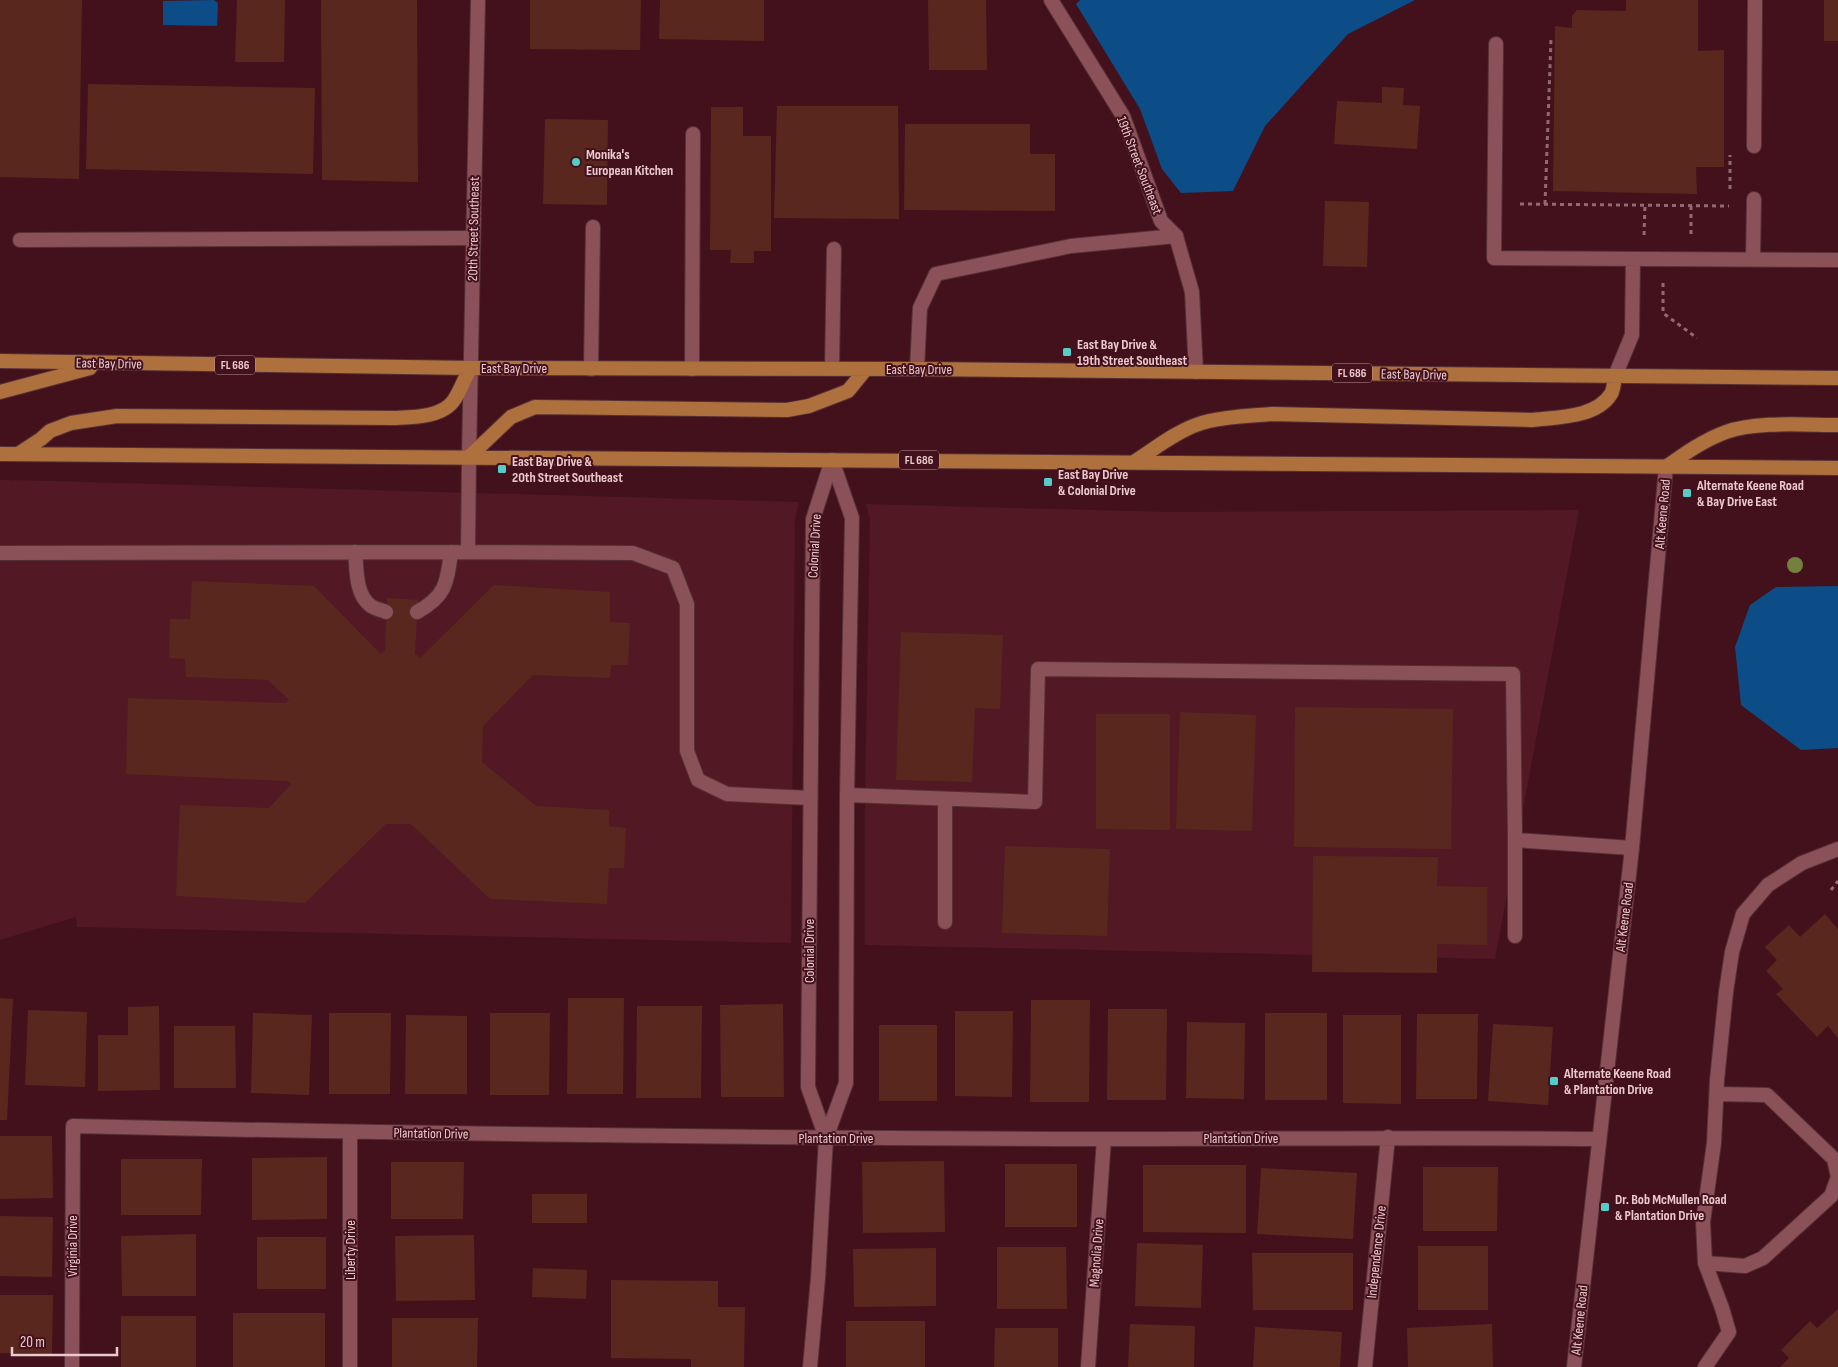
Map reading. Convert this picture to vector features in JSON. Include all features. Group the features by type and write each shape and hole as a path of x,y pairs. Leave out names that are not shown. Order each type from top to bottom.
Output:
{"main road":[{"name":"East Bay Drive","path":"0,361 471,368 917,369 1838,378"},
{"path":"0,392 105,364"},
{"path":"18,454 50,431 71,423 117,416 395,418 434,414 453,402 464,377 471,368"},
{"path":"470,457 511,417 535,407 787,410 810,406 848,391 866,369"},
{"path":"1134,462 1197,424 1242,417 1272,414 1532,420 1567,416 1590,411 1605,402 1612,393 1616,376"},
{"path":"1666,467 1686,452 1733,430 1756,426 1838,425"},
{"name":"FL 686","path":"0,454 1838,468"}],"street":[{"name":"20th Street Southeast","path":"468,552 472,238 478,0"},
{"name":"19th Street Southeast","path":"1050,0 1123,116 1161,221 1176,236 1192,292 1196,372"},
{"path":"1754,146 1755,0"},
{"path":"1496,44 1494,258 1838,260"},
{"path":"692,369 693,134"},
{"path":"1753,259 1754,199"},
{"path":"591,369 593,227"},
{"path":"917,369 920,308 936,274 1071,246 1176,236"},
{"path":"20,240 472,238"},
{"path":"832,369 834,249"},
{"path":"1616,376 1632,334 1633,259"},
{"name":"Colonial Drive","path":"810,1367 818,1278 826,1138 846,1083 847,795 852,518 832,460"},
{"name":"Colonial Drive","path":"826,1138 808,1087 812,519 832,460"},
{"name":"Alt Keene Road","path":"1574,1367 1632,848 1666,467"},
{"path":"355,552 357,581 362,594 371,606 386,612"},
{"path":"417,612 431,604 441,592 447,580 452,552"},
{"path":"0,553 633,553 673,568 687,604 686,751 698,780 727,794 810,798"},
{"path":"847,795 1035,802 1038,669 1513,674 1515,936"},
{"path":"945,799 945,922"},
{"path":"1515,840 1632,848"},
{"path":"1704,1367 1729,1332 1706,1263 1703,1222 1714,1144 1726,992 1732,952 1742,914 1768,885 1802,863 1838,849"},
{"path":"1706,1263 1745,1266 1763,1258 1831,1196 1838,1177 1834,1159 1767,1095 1717,1094"},
{"name":"Plantation Drive","path":"73,1126 350,1132 826,1138 1388,1137 1599,1139"},
{"name":"Virginia Drive","path":"72,1367 73,1126"},
{"name":"Liberty Drive","path":"350,1132 350,1367"},
{"name":"Independence Drive","path":"1365,1367 1388,1137"},
{"name":"Magnolia Drive","path":"1088,1367 1104,1139"}],"path":[{"path":"1545,204 1551,39"},
{"path":"1512,204 1730,206 1730,148"},
{"path":"1644,238 1645,205"},
{"path":"1691,206 1691,239"},
{"path":"1663,278 1663,312 1697,338"},
{"path":"1831,890 1838,881"}],"shaded area":[{"path":"0,480 799,502 795,519 791,943 77,927 76,917 0,940"},
{"path":"866,504 1168,512 1579,510 1495,959 865,945 865,795 870,519"}],"water":[{"path":"214,0 218,3 217,26 163,25 163,1"},
{"path":"1080,0 1415,0 1348,34 1265,126 1233,191 1181,193 1162,169 1140,109 1076,4"},
{"path":"1838,586 1838,748 1801,750 1741,705 1735,647 1750,605 1776,587"}],"building":[{"path":"0,0 82,0 79,179 0,177"},
{"path":"237,0 285,0 284,62 235,62"},
{"path":"321,0 417,0 418,182 322,180"},
{"path":"530,0 641,0 640,50 530,49"},
{"path":"660,0 764,0 764,41 659,39"},
{"path":"928,0 986,0 987,70 929,70"},
{"path":"1626,0 1698,0 1698,51 1724,50 1724,167 1696,167 1697,194 1553,191 1555,26 1572,28 1572,16 1577,10 1626,11"},
{"path":"1824,0 1838,0 1838,41 1824,41"},
{"path":"88,84 315,88 313,174 86,169"},
{"path":"1382,87 1404,88 1403,105 1420,106 1417,149 1334,144 1337,101 1382,103"},
{"path":"777,106 898,106 899,219 774,218"},
{"path":"711,107 743,107 743,136 771,136 771,251 754,251 754,263 730,263 731,250 710,250"},
{"name":"Monika's European Kitchen","path":"545,119 608,120 607,205 543,204"},
{"path":"905,124 1030,124 1030,154 1055,154 1055,211 904,210"},
{"path":"1325,201 1369,202 1367,267 1323,266"},
{"path":"192,581 314,586 381,654 385,650 387,598 418,600 415,654 420,658 494,585 610,592 610,622 630,623 628,665 611,665 610,678 533,675 483,726 482,762 536,806 609,810 609,826 626,828 624,868 609,868 607,904 490,899 411,824 386,824 305,903 176,896 180,805 269,808 291,784 287,781 126,774 128,698 286,703 289,700 268,680 186,677 185,659 169,658 170,619 190,619"},
{"path":"901,632 1003,635 1000,709 975,708 972,782 896,780"},
{"path":"1295,707 1453,709 1451,849 1294,847"},
{"path":"1180,712 1256,715 1252,831 1176,829"},
{"path":"1096,714 1170,714 1170,830 1096,829"},
{"path":"1005,846 1110,849 1107,936 1002,933"},
{"path":"1313,856 1438,857 1437,886 1487,887 1487,945 1437,944 1437,973 1312,972"},
{"path":"1825,914 1838,929 1838,1038 1828,1026 1817,1037 1776,994 1783,989 1766,971 1777,960 1765,947 1789,925 1800,937"},
{"path":"0,998 13,999 7,1120 0,1120"},
{"path":"568,998 624,998 623,1094 567,1094"},
{"path":"1031,1000 1090,1000 1089,1102 1030,1102"},
{"path":"783,1004 784,1097 721,1097 720,1005"},
{"path":"159,1006 160,1090 98,1091 98,1035 128,1035 128,1007"},
{"path":"637,1006 702,1006 701,1098 636,1098"},
{"path":"1108,1009 1167,1009 1166,1100 1107,1100"},
{"path":"28,1010 87,1012 85,1087 25,1085"},
{"path":"955,1011 1013,1011 1012,1097 955,1096"},
{"path":"253,1013 312,1015 309,1095 251,1093"},
{"path":"329,1013 391,1013 390,1094 329,1094"},
{"path":"490,1013 550,1013 549,1095 490,1095"},
{"path":"1265,1013 1327,1013 1327,1100 1265,1100"},
{"path":"1417,1014 1478,1014 1477,1099 1416,1099"},
{"path":"406,1015 467,1016 467,1094 405,1094"},
{"path":"1343,1015 1401,1015 1401,1104 1343,1103"},
{"path":"1187,1022 1245,1023 1244,1099 1186,1098"},
{"path":"1493,1024 1553,1027 1548,1105 1488,1101"},
{"path":"879,1025 937,1025 937,1101 879,1101"},
{"path":"174,1026 235,1026 236,1088 174,1088"},
{"path":"0,1136 52,1136 53,1198 0,1199"},
{"path":"327,1157 327,1219 252,1220 252,1158"},
{"path":"121,1159 202,1159 201,1215 121,1215"},
{"path":"944,1161 945,1232 863,1233 862,1162"},
{"path":"391,1162 464,1162 463,1219 391,1219"},
{"path":"1005,1164 1077,1164 1077,1227 1005,1227"},
{"path":"1143,1165 1246,1165 1246,1233 1143,1232"},
{"path":"1423,1167 1498,1167 1497,1231 1423,1231"},
{"path":"1261,1168 1357,1173 1353,1239 1257,1234"},
{"path":"532,1194 587,1194 587,1223 532,1223"},
{"path":"0,1216 53,1217 52,1277 0,1276"},
{"path":"196,1234 196,1296 122,1296 121,1236"},
{"path":"474,1235 475,1300 396,1301 395,1236"},
{"path":"257,1237 326,1237 326,1289 257,1289"},
{"path":"1137,1243 1203,1245 1201,1308 1135,1306"},
{"path":"1418,1246 1488,1246 1488,1310 1418,1310"},
{"path":"997,1247 1066,1247 1067,1309 997,1309"},
{"path":"936,1248 936,1306 854,1307 853,1249"},
{"path":"1252,1253 1353,1253 1353,1310 1253,1310"},
{"path":"533,1268 587,1270 586,1299 532,1297"},
{"path":"611,1280 718,1281 718,1307 745,1307 744,1367 691,1367 691,1359 611,1358"},
{"path":"0,1295 53,1295 52,1354 0,1353"},
{"path":"1838,1309 1838,1367 1780,1367 1789,1358 1781,1350 1810,1321 1817,1328"},
{"path":"233,1313 325,1313 325,1367 233,1367"},
{"path":"121,1316 196,1316 196,1367 121,1367"},
{"path":"392,1318 478,1318 477,1367 392,1367"},
{"path":"846,1321 925,1321 925,1367 846,1367"},
{"path":"1130,1324 1195,1326 1194,1367 1128,1367"},
{"path":"1492,1324 1493,1367 1408,1367 1407,1328"},
{"path":"1255,1327 1342,1332 1340,1367 1253,1367"},
{"path":"995,1328 1058,1328 1058,1367 994,1367"}],"place":[{"name":"Monika's European Kitchen","path":"576,162"},
{"name":"East Bay Drive & 19th Street Southeast","path":"1067,352"},
{"name":"East Bay Drive & 20th Street Southeast","path":"502,469"},
{"name":"East Bay Drive & Colonial Drive","path":"1048,482"},
{"name":"Alternate Keene Road & Bay Drive East","path":"1687,493"},
{"name":"Alternate Keene Road & Plantation Drive","path":"1554,1081"},
{"name":"Dr. Bob McMullen Road & Plantation Drive","path":"1605,1207"}]}
